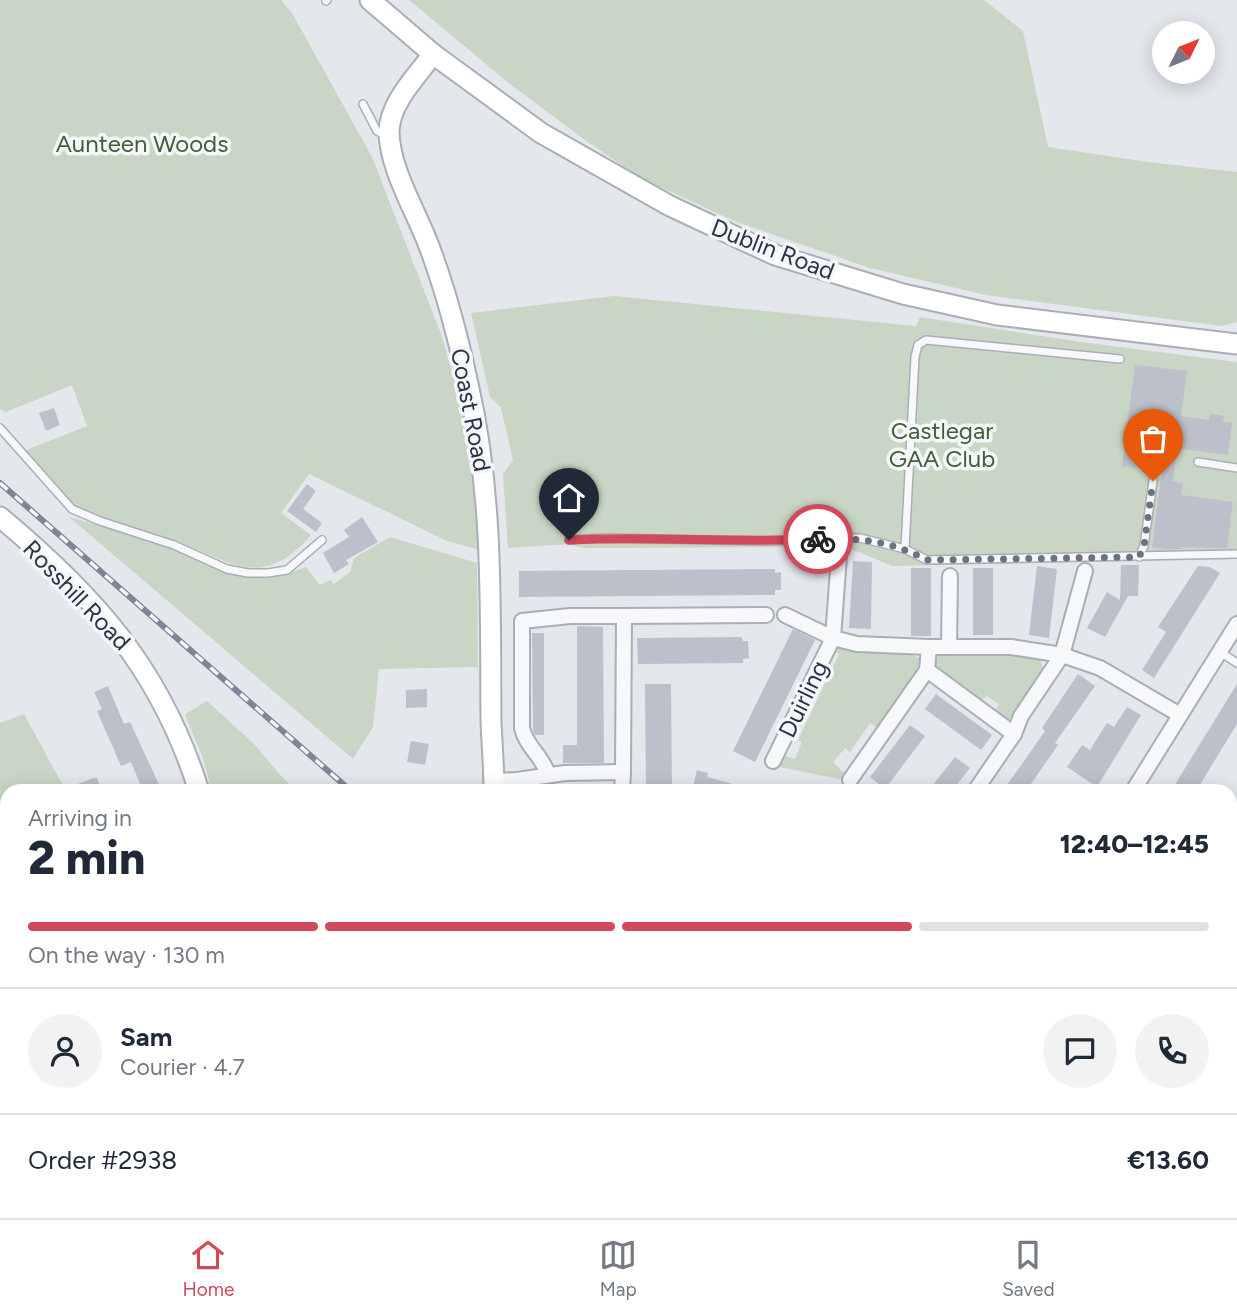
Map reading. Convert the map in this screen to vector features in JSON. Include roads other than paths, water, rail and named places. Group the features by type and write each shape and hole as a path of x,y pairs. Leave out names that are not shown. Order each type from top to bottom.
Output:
{"main road":[{"name":"Dublin Road","path":"370,0 433,54 541,133 670,206 775,255 903,295 997,315 1237,344"},
{"name":"Coast Road","path":"433,54 393,110 389,128 396,166 442,283 477,427 491,550 494,784"},
{"name":"Rosshill Road","path":"0,517 83,594 125,641 173,719 197,784"}],"street":[{"name":"Duirling","path":"773,761 833,638 839,556"},
{"path":"980,784 1062,655 1085,571"},
{"path":"950,576 950,646"},
{"path":"548,775 542,760 528,745 522,728 522,621 570,616 766,615"},
{"name":"Duirling","path":"785,615 833,638 857,644 1011,647 1062,655 1100,668 1180,715"},
{"path":"622,784 624,616"},
{"path":"1137,784 1237,624"},
{"path":"849,784 927,670 929,647"},
{"path":"927,670 1014,734"},
{"path":"502,784 548,775 623,772"}],"lane":[{"path":"363,104 377,131 390,138"},
{"path":"905,549 915,357 918,345 926,340 1120,359"},
{"path":"0,428 72,509 174,545 227,569 248,573 287,570 322,540"},
{"path":"1198,462 1237,468"},
{"path":"1139,557 1144,546 1153,481"},
{"path":"569,540 604,538 765,541 860,538 905,549 927,560 1237,554"},
{"path":"1220,652 1237,663"}],"railway":[{"path":"0,483 343,784"}],"park label":[{"name":"Aunteen Woods","path":"142,143"},
{"name":"Castlegar GAA Club","path":"942,444"}]}
